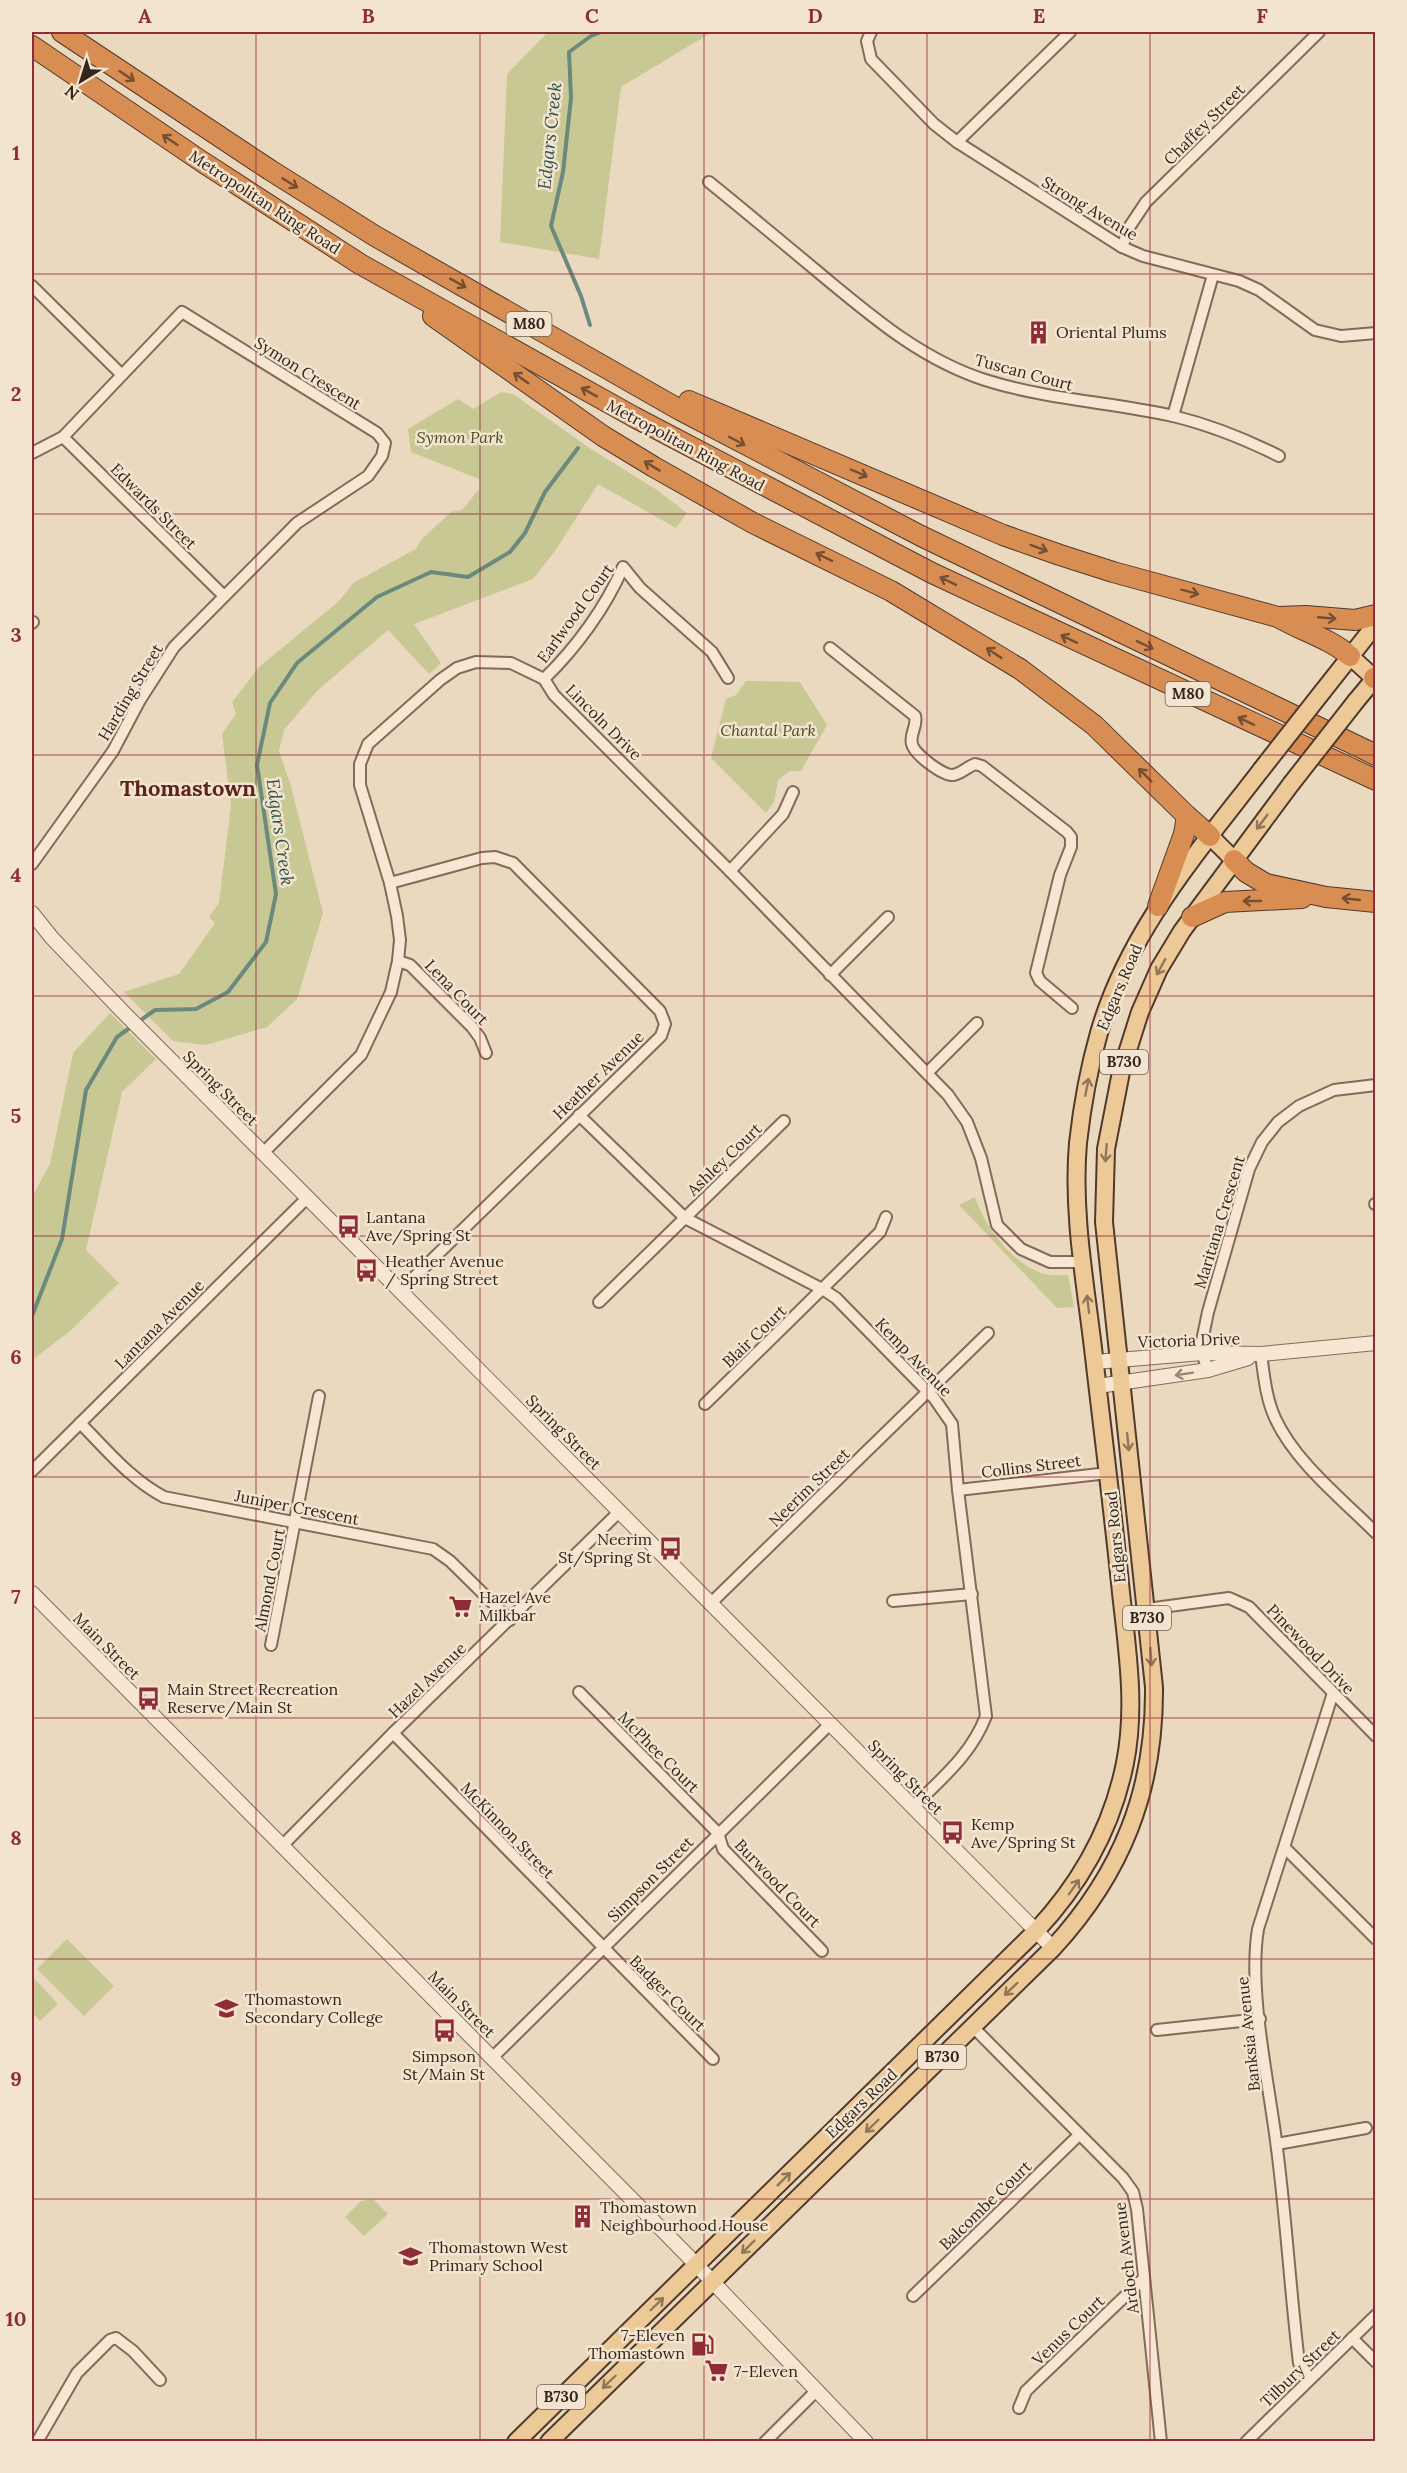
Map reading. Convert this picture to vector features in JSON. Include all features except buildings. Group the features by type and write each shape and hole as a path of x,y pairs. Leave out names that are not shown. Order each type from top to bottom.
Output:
{"highway":[{"name":"Metropolitan Ring Road","path":"62,32 357,225 572,350 846,498 1376,755"},
{"name":"Metropolitan Ring Road","path":"32,46 201,161 360,264 654,428 878,546 1011,612 1376,780"},
{"path":"360,264 603,436 753,523 899,596 1020,669 1094,725 1210,836"},
{"path":"572,350 733,421 1004,535 1113,572 1278,617 1301,630 1330,641 1350,656"},
{"path":"1278,617 1306,616 1355,620 1376,615"},
{"path":"1158,906 1184,834 1187,816"},
{"path":"1234,860 1246,872 1266,884 1326,897 1376,902"},
{"path":"1192,917 1225,902 1326,897"}],"main road":[{"name":"Edgars Road","path":"516,2442 1036,1931 1066,1897 1091,1858 1110,1817 1126,1761 1130,1729 1130,1672 1083,1263 1078,1144 1086,1091 1105,1013 1132,949 1158,906 1376,624"},
{"path":"1350,656 1375,678"},
{"name":"Edgars Road","path":"549,2442 1053,1948 1090,1905 1111,1870 1129,1832 1143,1791 1150,1755 1154,1709 1146,1609 1104,1222 1106,1149 1121,1072 1140,1012 1159,969 1192,917 1291,784 1375,678"},
{"path":"1210,836 1234,860"}],"street":[{"path":"957,142 1070,32"},
{"name":"Chaffey Street","path":"1122,247 1130,226 1146,202 1319,32"},
{"name":"Strong Avenue","path":"869,37 872,59 934,124 957,142 1122,247 1143,256 1239,281 1259,290 1315,330 1341,336 1376,333"},
{"name":"Tuscan Court","path":"710,182 873,318 903,340 935,359 983,379 1054,398 1173,416 1241,437 1279,456"},
{"path":"1173,416 1213,276"},
{"path":"32,286 122,374 63,437 32,453"},
{"name":"Symon Crescent","path":"122,374 182,312 377,433 385,443 382,456 368,476 297,523"},
{"name":"Edwards Street","path":"63,437 224,596"},
{"name":"Harding Street","path":"32,864 113,751 140,700 174,647 297,523"},
{"name":"Earlwood Court","path":"544,679 560,664 613,591 623,567 640,588 712,652 728,678"},
{"path":"830,648 915,716 912,743 918,754 948,775 957,774 975,764 982,766 1071,837 1071,847 1060,875 1052,914 1036,969 1040,981 1072,1008"},
{"name":"Lincoln Drive","path":"263,1153 361,1055 384,1009 398,962 400,940 390,883 360,785 360,764 368,744 440,680 457,668 476,662 511,663 544,679 554,695 928,1072 967,1122 981,1158 997,1225 1021,1250 1050,1262 1083,1263"},
{"path":"730,870 783,814 793,792"},
{"name":"Heather Avenue","path":"390,883 482,858 505,859 522,871 665,1017 665,1030 661,1035 401,1290"},
{"name":"Spring Street","path":"32,913 52,938 124,1014 1053,1948"},
{"path":"830,975 888,917"},
{"name":"Spring Street","path":"32,921 52,938"},
{"name":"Lena Court","path":"398,962 410,965 472,1027 486,1053"},
{"path":"928,1072 977,1023"},
{"name":"Maritana Crescent","path":"1208,1370 1206,1321 1249,1169 1262,1142 1278,1122 1304,1103 1334,1090 1376,1085"},
{"name":"Kemp Avenue","path":"579,1115 685,1218 824,1290 836,1299 942,1407 952,1424 986,1716 968,1752 913,1807"},
{"name":"Ashley Court","path":"599,1302 784,1121"},
{"name":"Lantana Avenue","path":"32,1471 307,1198"},
{"name":"Blair Court","path":"705,1404 880,1233 886,1217"},
{"name":"Neerim Street","path":"711,1604 988,1333"},
{"name":"Victoria Drive","path":"1095,1362 1206,1353 1261,1354 1376,1343"},
{"path":"1261,1354 1268,1400 1282,1432 1300,1457 1376,1533"},
{"name":"Victoria Drive","path":"1098,1386 1208,1370 1261,1354"},
{"name":"Almond Court","path":"271,1645 319,1396"},
{"name":"Juniper Crescent","path":"80,1423 137,1480 164,1497 432,1550 450,1561 510,1620"},
{"name":"Collins Street","path":"958,1490 1108,1473"},
{"name":"Hazel Avenue","path":"282,1846 393,1733 620,1511"},
{"name":"Main Street","path":"32,1593 696,2265 866,2442"},
{"path":"893,1601 972,1594"},
{"name":"Pinewood Drive","path":"1146,1609 1228,1598 1249,1606 1376,1736"},
{"name":"McPhee Court","path":"579,1692 718,1833"},
{"name":"Banksia Avenue","path":"1310,2379 1299,2363 1277,2144 1260,2019 1256,1972 1257,1938 1333,1694"},
{"name":"Simpson Street","path":"492,2058 830,1724"},
{"name":"McKinnon Street","path":"393,1733 602,1947"},
{"name":"Burwood Court","path":"718,1833 723,1849 822,1951"},
{"path":"1285,1848 1376,1939"},
{"name":"Badger Court","path":"602,1947 713,2059"},
{"path":"1157,2030 1260,2019"},
{"name":"Ardoch Avenue","path":"973,2027 1123,2178 1133,2192 1137,2209 1161,2442"},
{"path":"1277,2144 1366,2128"},
{"name":"Balcombe Court","path":"913,2296 1079,2135"},
{"name":"Venus Court","path":"1018,2408 1026,2391 1144,2278"},
{"name":"Tilbury Street","path":"1245,2442 1376,2315"},
{"path":"34,2441 77,2373 111,2340 116,2338 124,2343 160,2380"},
{"path":"1352,2338 1376,2362"},
{"path":"765,2442 816,2391"}],"green space":[{"path":"548,32 712,32 621,87 599,259 500,242 507,74"},
{"name":"Symon Park","path":"501,392 513,394 591,449 657,490 687,513 676,528 598,484 555,551 533,579 414,624 441,663 429,674 388,630 317,691 284,730 279,751 291,786 323,913 297,999 267,1027 206,1045 173,1041 124,992 179,974 215,923 209,917 219,903 231,806 222,734 236,714 232,702 259,667 339,601 353,583 416,549 422,539 451,512 462,510 480,488 479,479 411,452 408,429 458,399 473,409"},
{"name":"Chantal Park","path":"746,681 800,682 827,725 801,771 790,771 778,780 774,802 766,813 711,758 726,699 736,695"},
{"path":"110,1013 156,1059 122,1092 86,1250 119,1283 69,1332 32,1360 32,1197 50,1164 73,1053"},
{"path":"975,1197 986,1221 1014,1256 1037,1271 1052,1275 1068,1275 1074,1307 1057,1308 959,1205"},
{"path":"67,1939 114,1986 84,2016 37,1969"},
{"path":"32,1976 58,2004 40,2021 32,2012"},
{"path":"373,2199 388,2214 364,2236 345,2217 361,2201"}],"waterway":[{"name":"Edgars Creek","path":"590,325 581,296 551,226 563,172 571,98 569,52 591,36 601,32"},
{"name":"Edgars Creek","path":"32,1316 62,1239 86,1090 117,1037 155,1010 196,1009 228,992 266,942 276,894 257,765 270,703 297,663 377,597 431,572 468,577 510,552 525,533 545,492 578,448"}],"place":[{"name":"Oriental Plums","path":"1038,332"},
{"name":"Lantana Ave/Spring St","path":"348,1226"},
{"name":"Heather Avenue / Spring Street","path":"367,1270"},
{"name":"Neerim St/Spring St","path":"670,1548"},
{"name":"Hazel Ave Milkbar","path":"461,1606"},
{"name":"Main Street Recreation Reserve/Main St","path":"149,1698"},
{"name":"Kemp Ave/Spring St","path":"953,1833"},
{"name":"Thomastown Secondary College","path":"227,2008"},
{"name":"Simpson St/Main St","path":"444,2031"},
{"name":"Thomastown Neighbourhood House","path":"582,2216"},
{"name":"Thomastown West Primary School","path":"411,2256"},
{"name":"7-Eleven Thomastown","path":"703,2344"},
{"name":"7-Eleven","path":"716,2371"}],"district":[{"name":"Thomastown","path":"188,788"}]}
